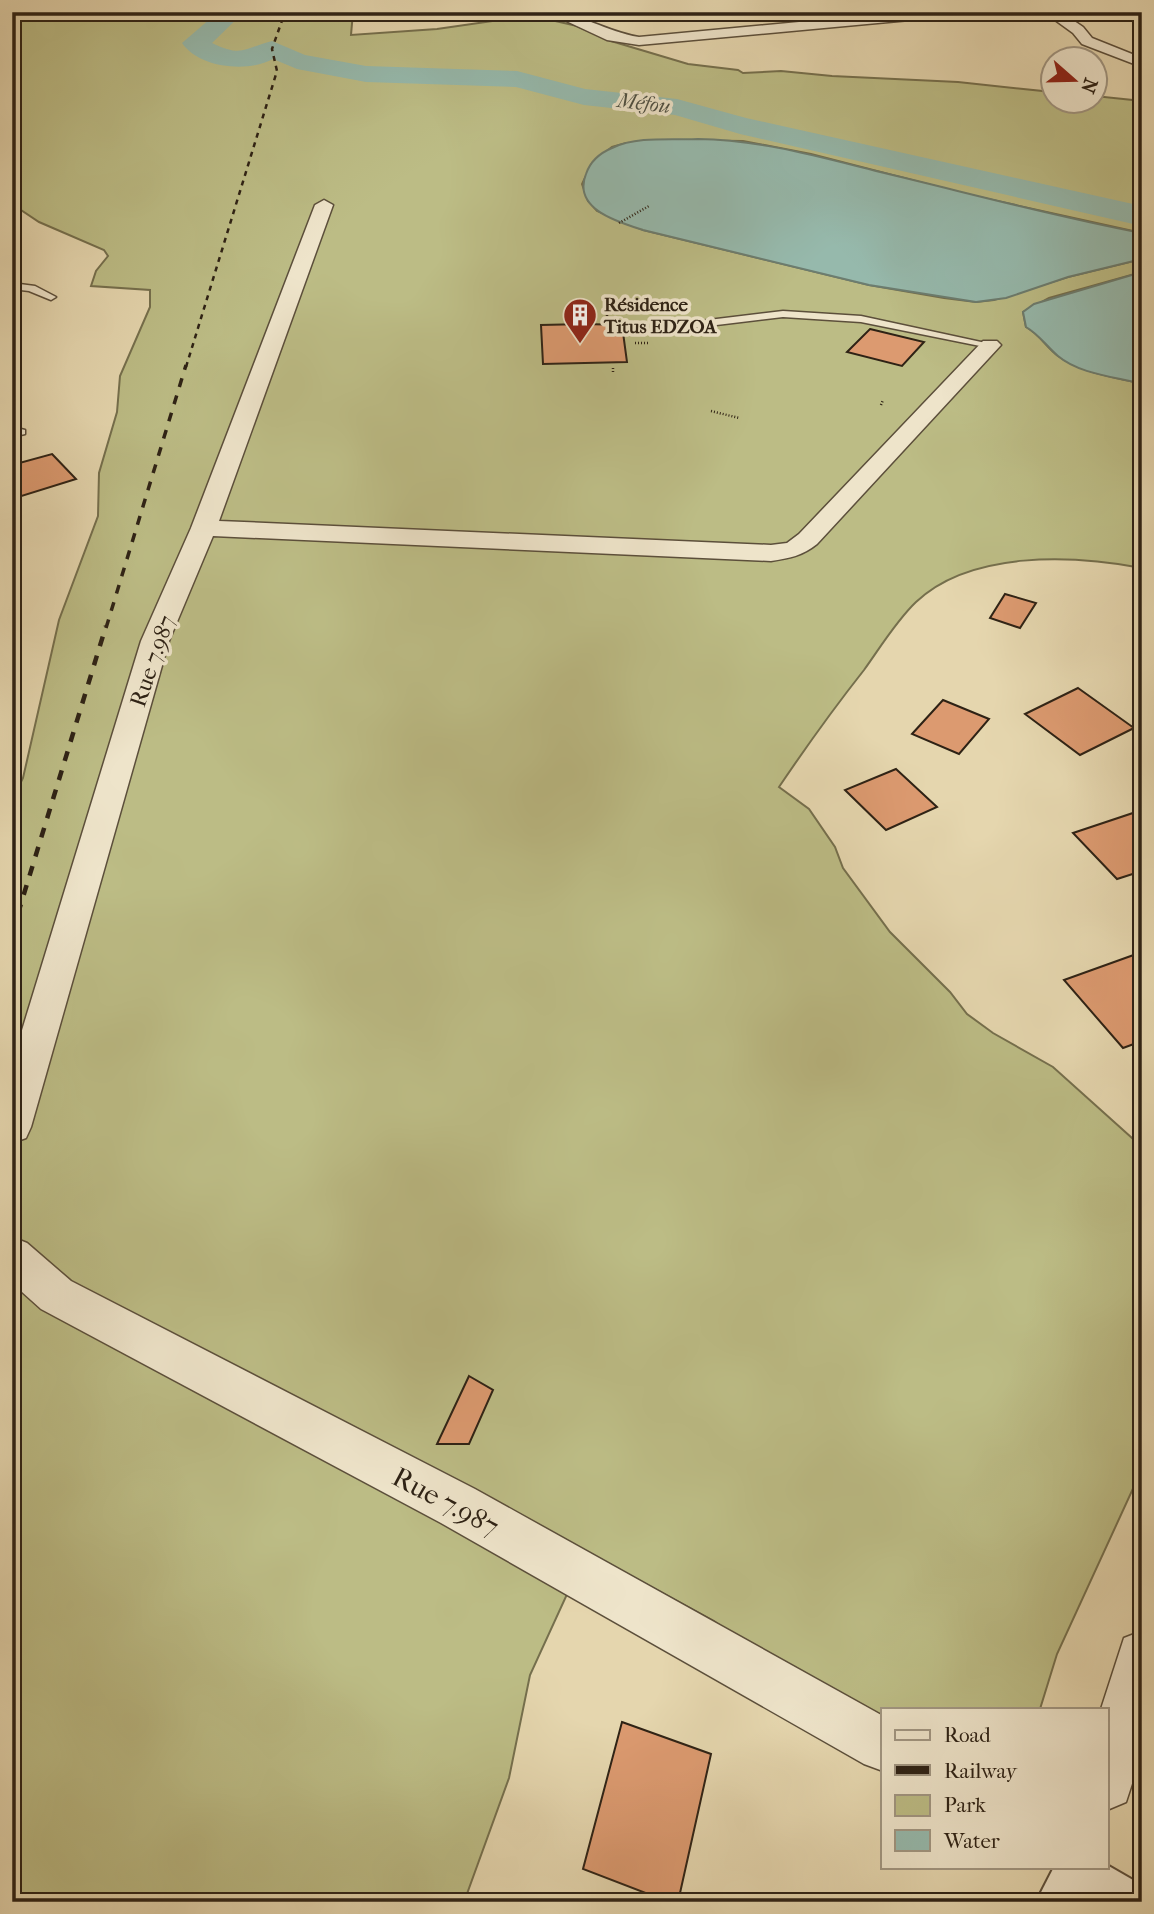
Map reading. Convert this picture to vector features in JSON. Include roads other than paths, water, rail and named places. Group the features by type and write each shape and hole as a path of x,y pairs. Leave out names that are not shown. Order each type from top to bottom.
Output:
{"street":[{"path":"554,12 620,40 652,41 863,16 953,12"},
{"path":"754,12 790,46"},
{"path":"1051,12 1078,30 1087,41 1142,63"},
{"name":"Rue 7.987","path":"12,1127 155,640 204,528 324,205"},
{"path":"204,528 771,553 794,550 808,539 990,345"},
{"name":"Rue 7.987","path":"12,1256 56,1295 458,1506 881,1744"},
{"path":"1108,1779 1142,1656"}],"lane":[{"path":"12,286 31,288 51,297"},
{"path":"667,328 744,317 805,315 861,319 990,345"}],"water":[{"path":"643,140 744,142 788,150 1142,233 1142,259 1068,277 1006,298 976,302 869,285 643,230 610,218 591,205 585,196 583,186 590,166 608,150"},
{"path":"1142,272 1142,384 1076,367 1058,356 1026,327 1023,312 1034,304"}],"waterway":[{"name":"Méfou","path":"232,12 214,30 195,43 221,56 236,58 254,58 272,49 297,61 366,74 517,79 584,97 677,107 740,125 1142,216"}],"railway":[{"path":"186,367 277,71 272,49 285,12"},
{"path":"106,628 186,365"},
{"path":"12,933 106,626"}],"place":[{"name":"Résidence Titus EDZOA","path":"580,345"}]}
